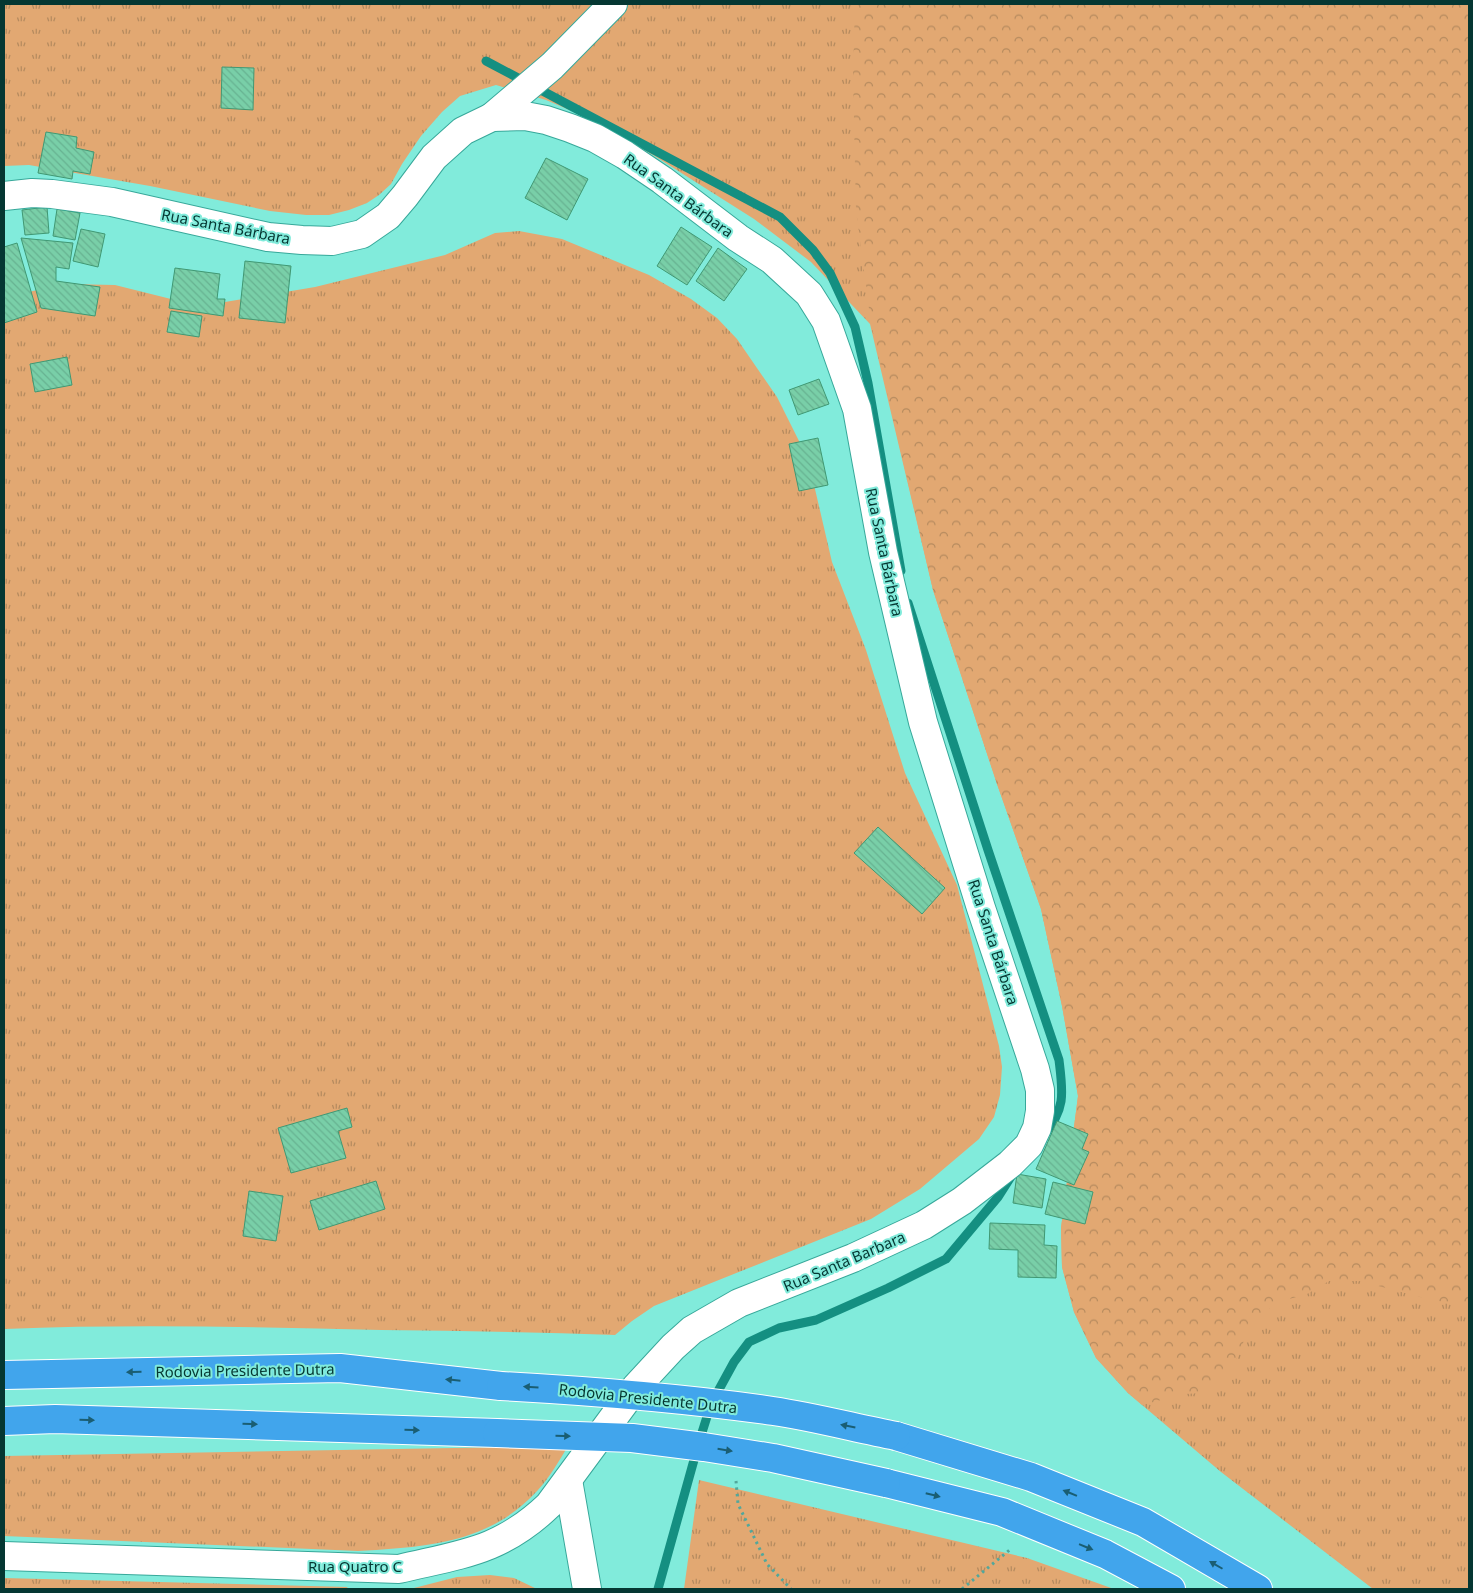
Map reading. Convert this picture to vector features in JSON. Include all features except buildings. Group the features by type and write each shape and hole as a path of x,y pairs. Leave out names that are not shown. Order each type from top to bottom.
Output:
{"highway":[{"name":"Rodovia Presidente Dutra","path":"4,1376 340,1368 501,1386 602,1392 774,1411 896,1436 1031,1477 1143,1522 1258,1589"},
{"path":"4,1421 55,1418 632,1438 704,1447 773,1458 886,1483 1002,1512 1104,1554 1171,1589"},
{"path":"4,1431 55,1418"}],"street":[{"name":"Rua Santa Bárbara","path":"4,196 32,192 112,202 268,237 332,241 362,234 388,216 434,157 449,142 463,131 492,117 552,66 613,4"},
{"name":"Rua Santa Bárbara","path":"492,117 525,116 546,120 594,138 626,155 738,238 772,260 809,294 826,321 857,409 883,552 923,722 1039,1083 1040,1111 1037,1128 1029,1145 1010,1164"},
{"name":"Rua Santa Barbara","path":"672,1347 692,1330 739,1303 846,1262 924,1225 962,1201 1010,1164"},
{"name":"Rua Quatro C","path":"4,1556 399,1569 476,1551 511,1536 532,1522 549,1505 636,1387 672,1347"},
{"path":"568,1480 587,1589"},
{"path":"372,1589 399,1569"}],"path":[{"path":"736,1474 738,1504 767,1564 791,1589"},
{"path":"962,1589 1038,1527"}],"green space":[{"path":"4,4 1469,4 1469,1589 1373,1589 1221,1472 1128,1393 1096,1358 1074,1312 1062,1267 1061,1228 1078,1096 1062,1006 1041,909 997,784 933,590 870,324 811,262 754,219 653,155 586,117 546,100 496,85 460,96 442,112 421,136 391,184 379,195 367,203 329,215 306,215 270,211 150,186 29,165 4,166"},
{"path":"855,4 1469,4 1469,1307 1428,1299 1359,1281 1329,1281 1307,1294 1275,1303 1247,1333 1233,1368 1219,1385 1203,1393 1184,1394 1142,1405 1128,1393 1096,1358 1074,1312 1062,1267 1061,1228 1078,1096 1062,1006 1041,909 997,784 933,590 871,324 856,210 853,75"},
{"path":"519,231 562,239 649,275 691,299 717,318 737,339 777,397 808,459 832,562 866,650 905,773 957,885 999,1046 1002,1067 1000,1095 994,1117 979,1139 920,1189 871,1219 654,1306 615,1335 192,1326 4,1329 4,297 67,284 115,285 187,303 225,302 315,287 445,255 495,233"},
{"path":"568,1446 542,1485 519,1508 499,1522 477,1532 432,1544 358,1551 4,1536 4,1456"},
{"path":"699,1480 1027,1558 1114,1589 684,1589"},
{"path":"490,1575 514,1578 537,1589 410,1589 457,1577"},
{"path":"4,1578 348,1587 345,1589 4,1589"}],"waterway":[{"path":"486,61 780,217 813,250 830,273 855,327 868,383 901,571"},
{"path":"908,603 988,850 1059,1060 1061,1100 1056,1117 1044,1135"},
{"path":"658,1589 711,1404 734,1362 749,1342 779,1328 816,1320 888,1288 946,1259 998,1197 1012,1175"}]}
